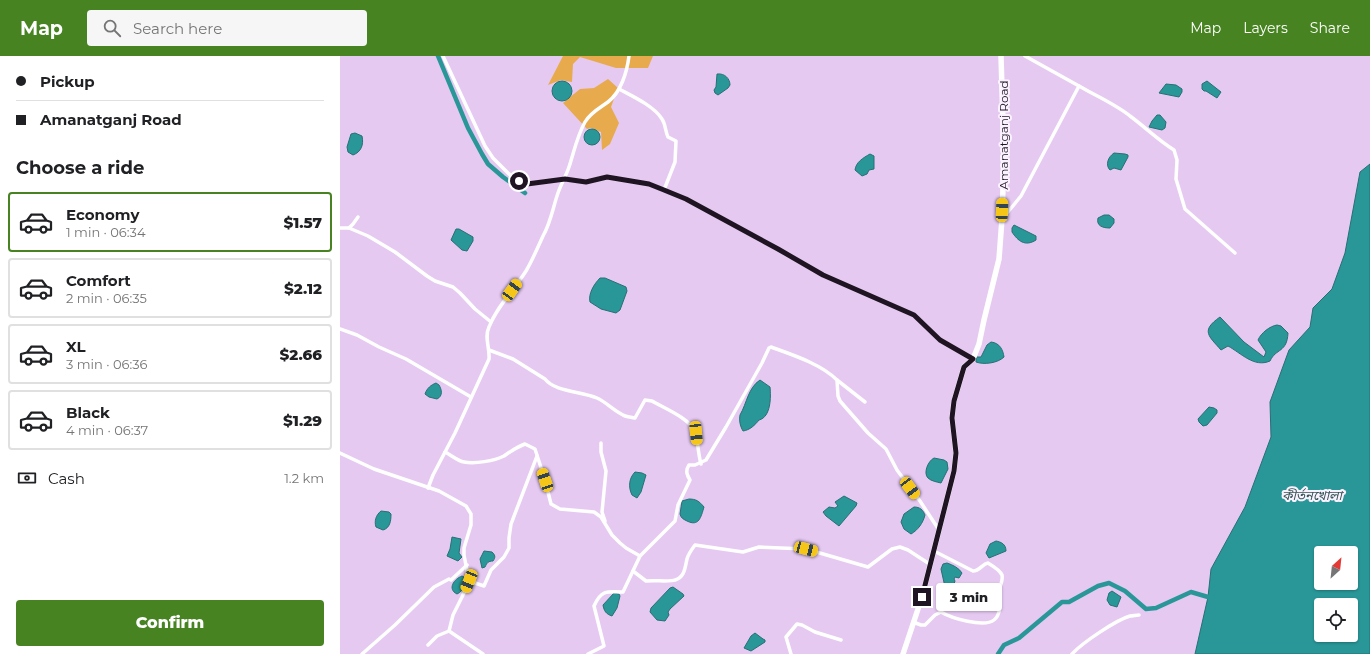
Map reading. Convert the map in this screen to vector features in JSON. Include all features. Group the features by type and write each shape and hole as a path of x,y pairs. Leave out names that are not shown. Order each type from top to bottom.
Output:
{"main road":[{"name":"Amanatganj Road","path":"903,654 931,565 954,471 956,453 952,418 954,401 964,367 973,359 979,344 999,259 1004,148 1001,56"}],"street":[{"path":"443,56 485,146 493,158 509,174 519,181 527,184 565,179 586,182 607,177 649,184 686,199 823,275 914,315 940,340 973,359"},
{"path":"428,488 489,360 487,332 491,322 529,264 551,218 574,149 585,122 590,115 614,97 619,89 629,56"},
{"path":"1025,56 1130,115 1161,142 1174,150 1177,160 1176,180 1185,209 1235,253"},
{"path":"1002,219 1021,196 1079,86"},
{"path":"619,89 634,96 656,112 662,119 668,137 676,141 676,162 664,190"},
{"path":"349,228 358,217"},
{"path":"340,228 349,228 368,236 408,261 419,271 436,281 453,287 475,309 491,322"},
{"path":"340,329 357,335 406,359 471,397"},
{"path":"588,654 604,646 594,606 598,597 609,591 624,592 640,556 675,521 678,505 690,480 686,474 686,469 689,466 700,464 706,460 762,363 769,348 779,350 825,370 865,402"},
{"path":"489,350 513,358 545,378 548,383 554,387 598,398 623,415 635,418 645,400 658,404 692,425 696,433 700,464"},
{"path":"837,380 838,396 840,401 868,433 886,449 897,470 939,530"},
{"path":"601,443 601,452 606,471 602,512 606,526"},
{"path":"445,452 464,462 492,461 518,446 525,444 535,449 551,504 560,509 594,512 601,517 606,526 620,543 640,556"},
{"path":"340,452 374,469 444,494 466,506 471,514 471,524 464,548 469,581 453,615 449,631"},
{"path":"469,581 484,586 491,570 504,558 509,548 508,538 511,524 537,456"},
{"path":"633,571 646,581 675,580 682,575 686,569 687,558 695,545 743,552 758,547 806,549 868,567 892,549 900,547 908,550 931,565"},
{"path":"913,622 925,625 935,615 941,612 950,616 975,622 987,622 993,621 998,616 1000,610 1002,575 999,571 986,563 977,571 973,572 934,552"},
{"path":"362,654 395,625 434,587 449,579 451,580 467,564"},
{"path":"1072,654 1090,639 1109,627 1129,616 1139,615"},
{"path":"791,654 786,637 796,624 802,625 814,632 841,640"},
{"path":"428,645 430,645 437,636 449,631"},
{"path":"449,631 483,654"}],"shaded area":[{"path":"563,56 653,56 648,68 616,68 580,57 573,64 572,82 561,80 548,85"},
{"path":"608,79 618,88 611,107 619,123 610,144 602,150 601,132 591,128 587,129 563,103 580,89 594,88"}],"water":[{"path":"717,74 722,74 726,77 730,85 718,95 714,90 716,87"},
{"path":"562,81 569,84 572,91 569,98 562,101 555,98 552,91 555,84"},
{"path":"1207,81 1221,92 1217,98 1202,89 1202,84"},
{"path":"1166,84 1176,85 1182,89 1179,97 1159,93"},
{"path":"1157,115 1160,115 1166,122 1165,128 1162,130 1149,127"},
{"path":"589,129 595,129 600,134 598,143 595,145 589,145 584,140 584,134"},
{"path":"355,133 362,136 363,142 360,150 353,155 348,152 347,147 351,134"},
{"path":"1114,153 1128,155 1121,170 1114,168 1110,170 1108,168 1108,161"},
{"path":"870,154 874,156 874,169 869,170 867,174 862,176 855,170 856,167 860,160"},
{"name":"কীর্তনখোলা","path":"1370,164 1370,654 1195,654 1208,597 1211,569 1245,507 1271,437 1270,402 1289,350 1310,327 1313,308 1332,289 1345,253 1360,172"},
{"path":"1104,215 1109,215 1114,219 1114,223 1110,228 1103,227 1098,223 1098,218"},
{"path":"1014,225 1036,236 1036,240 1025,243 1019,240 1012,232"},
{"path":"456,229 459,229 473,237 473,241 467,251 462,250 451,240"},
{"path":"600,278 605,278 626,287 627,291 620,310 616,313 601,309 590,302 592,289"},
{"path":"1220,317 1244,342 1264,357 1266,352 1258,340 1263,332 1269,328 1277,325 1281,326 1288,333 1286,344 1272,357 1270,361 1264,363 1259,363 1248,359 1228,346 1221,350 1208,334 1210,326"},
{"path":"991,342 1000,347 1004,357 991,363 976,362 977,357 981,357 987,345"},
{"path":"760,380 770,387 768,411 763,418 752,427 743,431 740,423 740,415 750,391"},
{"path":"436,383 439,385 441,391 441,395 437,399 429,397 425,394 429,387"},
{"path":"1209,407 1217,410 1217,413 1207,425 1203,426 1198,419"},
{"path":"934,458 947,462 948,469 941,483 928,478 926,473 927,467"},
{"path":"635,472 646,475 641,492 637,498 632,495 630,486 631,477"},
{"path":"844,496 857,503 839,526 823,512 829,507 835,508 838,506 835,502"},
{"path":"694,499 701,503 704,507 699,520 694,523 684,520 680,514 682,501"},
{"path":"914,507 921,509 925,515 920,526 911,534 904,529 901,522 904,514"},
{"path":"381,511 389,512 391,514 390,524 383,530 375,525 376,518"},
{"path":"452,537 461,539 459,553 462,557 458,561 447,556"},
{"path":"996,541 1004,545 1006,551 989,558 986,553 990,544"},
{"path":"484,551 492,552 495,557 493,561 487,563 485,567 482,568 480,559"},
{"path":"947,563 956,567 962,573 959,578 955,577 953,587 947,588 945,587 941,569 943,564"},
{"path":"462,576 464,577 463,587 457,594 452,590 452,587 456,579"},
{"path":"673,587 684,596 670,609 668,612 669,615 665,621 657,620 650,612 651,608 670,588"},
{"path":"1112,591 1121,597 1117,607 1110,605 1107,600 1109,593"},
{"path":"614,593 619,594 620,596 617,608 612,616 606,612 603,605"},
{"path":"755,633 765,640 765,642 751,651 744,648 751,636"}],"waterway":[{"path":"438,56 468,128 488,164 525,193"},
{"path":"998,654 1004,645 1019,638 1062,602 1069,602 1098,586 1109,583 1125,591 1146,609 1156,608 1191,592 1208,597"}],"route":[{"path":"519,181 527,184 565,179 586,182 607,177 649,184 686,199 823,275 879,301 914,315 940,340 973,359 964,367 954,401 952,418 956,453 954,471 922,597"}]}
